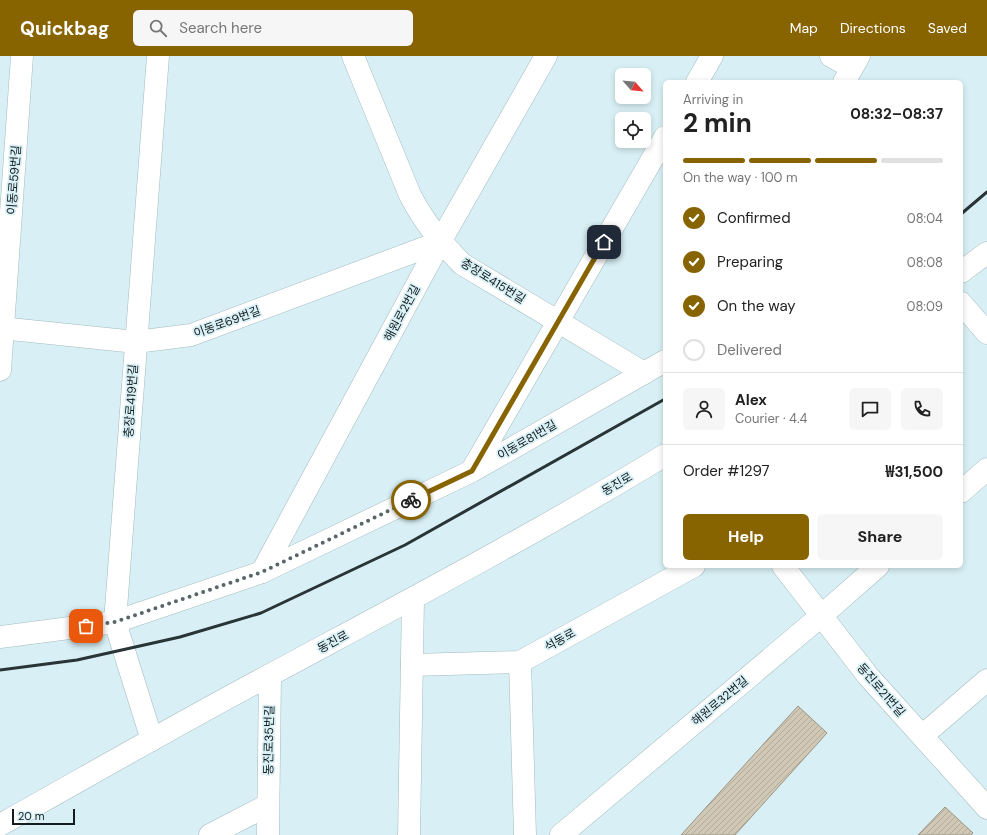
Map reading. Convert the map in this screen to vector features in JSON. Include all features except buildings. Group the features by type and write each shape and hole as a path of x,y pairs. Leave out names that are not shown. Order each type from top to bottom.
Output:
{"street":[{"name":"이동로59번길","path":"1,328 22,56"},
{"name":"충장로419번길","path":"152,740 115,622 158,56"},
{"name":"충장로415번길","path":"354,56 410,195 421,216 440,242 462,264 644,373"},
{"name":"해원로2번길","path":"262,572 440,242 546,56"},
{"path":"698,80 712,56"},
{"path":"831,56 852,69"},
{"path":"472,471 663,140"},
{"name":"이동로69번길","path":"1,328 136,342 191,336 440,242"},
{"path":"963,271 987,253"},
{"path":"963,305 987,333"},
{"path":"0,370 1,328"},
{"name":"이동로81번길","path":"0,637 115,622 262,572 472,471 663,362"},
{"name":"동진로","path":"0,825 270,675 413,599 612,487 663,456"},
{"path":"963,490 987,470"},
{"name":"석동로","path":"412,665 520,662 690,568"},
{"name":"동진로21번길","path":"785,568 868,676 987,808"},
{"name":"해원로32번길","path":"561,835 821,616 876,568"},
{"path":"409,835 413,599"},
{"path":"520,662 525,835"},
{"name":"동진로35번길","path":"268,835 270,675"},
{"path":"922,736 987,680"},
{"path":"210,835 268,805"}],"railway":[{"path":"963,212 987,192"},
{"path":"0,670 77,660 180,637 261,613 405,545 663,400"}],"way so far":[{"path":"86,626 115,622 262,572 411,500"}],"route":[{"path":"411,500 472,471 604,242"}]}
